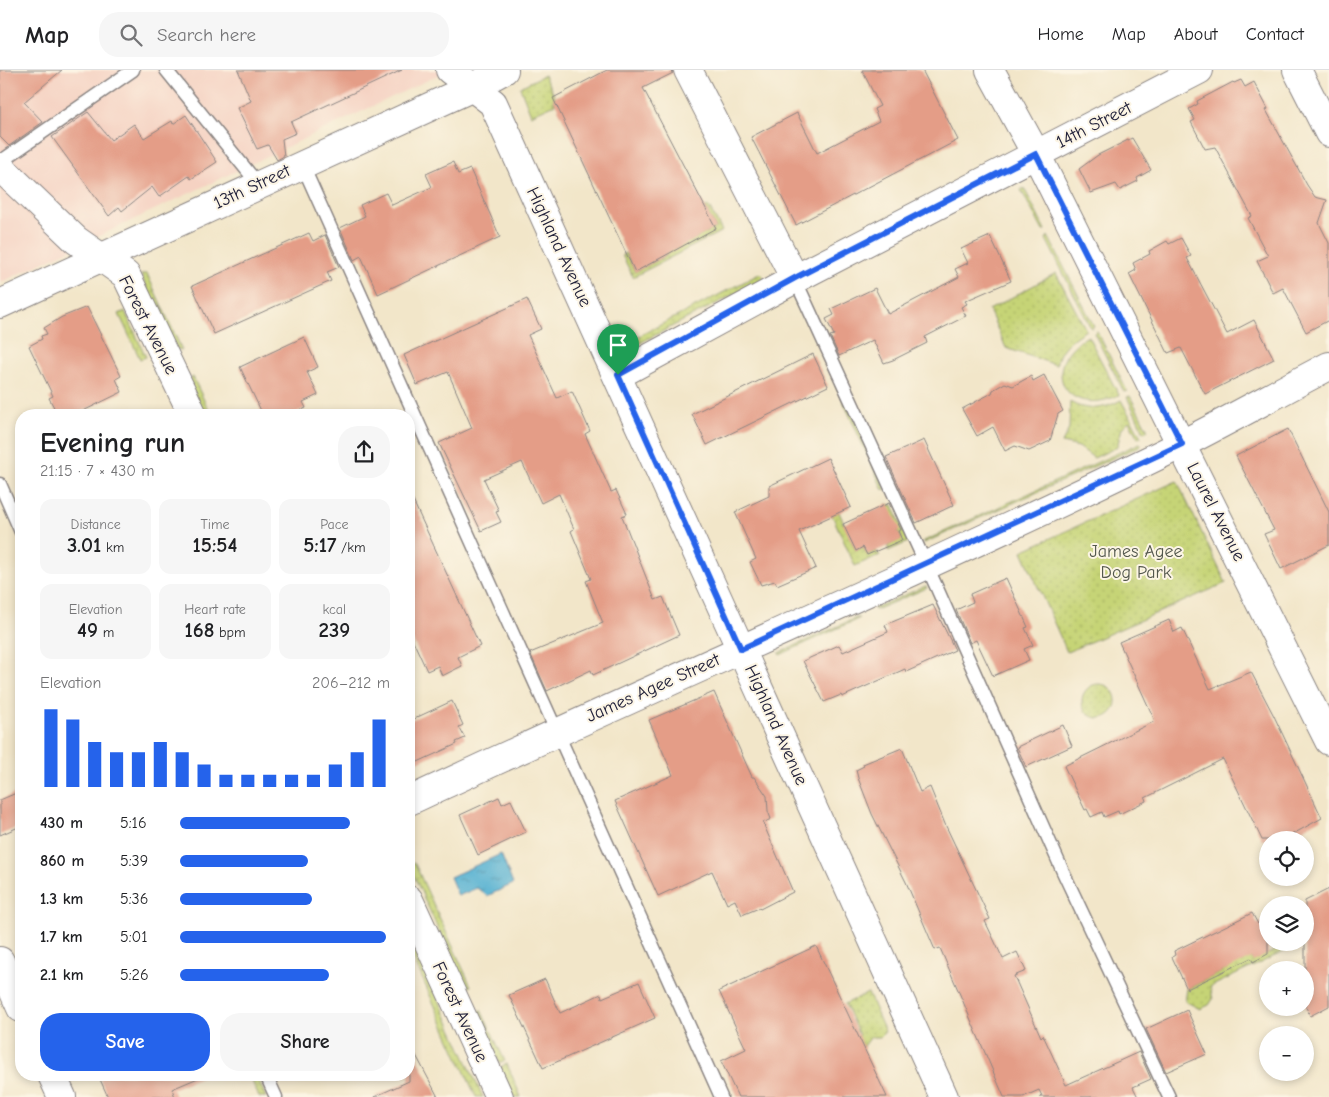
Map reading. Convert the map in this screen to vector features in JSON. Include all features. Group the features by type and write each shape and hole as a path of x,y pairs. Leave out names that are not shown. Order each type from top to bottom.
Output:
{"street":[{"name":"Highland Avenue","path":"450,70 493,103 944,1097"},
{"name":"13th Street","path":"0,304 473,87 504,70"},
{"path":"688,70 795,278"},
{"name":"Laurel Avenue","path":"990,70 1036,154 1329,741"},
{"name":"14th Street","path":"618,375 795,278 1200,70"},
{"path":"1297,70 1329,133"},
{"name":"Forest Avenue","path":"0,167 76,240 126,274 190,409"},
{"name":"James Agee Street","path":"415,799 557,732 926,565 1182,444 1329,366"},
{"name":"Forest Avenue","path":"415,913 499,1097"},
{"path":"10,974 15,989"},
{"path":"55,1081 62,1097"}],"lane":[{"path":"0,162 133,70"},
{"path":"166,70 258,184"},
{"path":"302,164 412,409"},
{"path":"795,278 1064,874 1169,1097"},
{"path":"415,416 721,1097"},
{"path":"0,484 15,518"},
{"path":"269,1081 276,1097"}],"shaded area":[{"path":"0,70 449,70 0,283"}],"green space":[{"path":"544,75 555,97 553,99 555,104 531,115 520,87"},
{"path":"600,119 685,244 716,228 705,207 709,207 722,231 633,277 622,255 625,253 635,272 666,256"},
{"path":"1024,188 1045,230 1043,231 1021,190"},
{"path":"1048,236 1094,326 1091,328 1046,239"},
{"path":"147,273 182,350 174,349 141,275"},
{"path":"761,273 764,279 636,345 633,339"},
{"path":"1056,273 1086,330 1066,344 1060,353 1056,365 1006,348 989,310"},
{"path":"125,311 146,357 140,359 119,314"},
{"path":"1097,331 1127,391 1124,392 1094,333"},
{"path":"1088,336 1119,395 1100,401 1084,401 1071,395 1064,385 1061,373 1064,360 1073,347"},
{"path":"193,377 208,409 201,409 188,380"},
{"path":"839,384 886,489 883,490 836,385"},
{"path":"1130,396 1148,430 1144,432 1127,397"},
{"path":"1121,400 1141,437 1138,438 1129,421 1122,428 1117,447 1094,458 1079,447 1062,443 1069,429 1070,402 1083,407 1096,408 1109,406"},
{"path":"1140,443 1142,445 924,543 924,541"},
{"name":"James Agee Dog Park","path":"1177,481 1226,583 1067,652 1022,551"},
{"path":"886,504 893,505 908,542 888,551 888,546 902,539"},
{"path":"839,512 856,551 863,547 867,555 876,551 880,555 855,566 832,515"},
{"path":"926,586 927,588 875,610 874,608"},
{"path":"856,618 860,618 780,655 779,653"},
{"path":"1099,684 1106,685 1111,689 1115,694 1115,708 1111,713 1106,717 1099,718 1092,717 1087,713 1083,708 1082,701 1083,694 1087,689 1092,685"},
{"path":"415,864 471,986 465,988 415,878"},
{"path":"415,946 483,1097 476,1097 415,962"},
{"path":"1274,951 1285,951 1264,961 1259,961 1259,964 1210,987 1213,999 1209,1005 1200,1009 1185,1001 1187,989 1222,972 1249,955 1253,961"},
{"path":"868,993 885,1032 880,1037 871,1037 864,1046 821,1066 846,1041 859,1035 845,1004"},
{"path":"481,1010 505,1061 499,1063 476,1013"},
{"path":"507,1064 521,1097 514,1097 500,1067"},
{"path":"252,1081 259,1081 266,1097 259,1097"}],"water":[{"path":"501,854 513,884 487,896 477,888 458,896 450,877"}],"building":[{"path":"0,70 62,70 24,102 43,122 9,146 0,137"},
{"path":"238,70 402,70 291,122 296,133 282,139 284,156 277,160 268,145 257,149 237,108 251,101"},
{"path":"607,70 672,70 673,73 643,88 716,228 635,272 553,98"},
{"path":"862,70 922,70 958,140 796,225 751,137 797,113 817,153 879,121 874,109 880,106"},
{"path":"1241,80 1245,87 1254,82 1268,109 1266,110 1307,185 1315,197 1327,200 1319,223 1329,243 1329,320 1306,332 1283,288 1273,293 1257,261 1268,256 1248,218 1252,216 1215,147 1205,149 1191,122 1195,120 1189,109 1198,104 1197,101 1233,82"},
{"path":"88,112 111,140 134,124 144,138 172,121 173,124 186,115 217,162 191,179 189,176 159,197 152,187 122,211 119,207 109,216 52,137"},
{"path":"1132,138 1151,170 1137,178 1138,181 1120,190 1116,184 1091,193 1079,169 1098,155"},
{"path":"453,162 458,174 470,169 500,237 378,294 361,256 354,260 340,228 365,216 360,205 386,193 392,205 432,187 426,174"},
{"path":"309,233 313,241 325,235 339,267 327,272 331,281 214,334 192,286"},
{"path":"990,236 1011,281 965,301 967,304 961,307 966,316 925,337 927,343 893,360 884,363 873,340 839,356 830,336 834,335 826,319 834,315 831,309 875,288 888,314 959,277 955,269 968,263 961,249"},
{"path":"1181,238 1191,256 1187,258 1227,334 1254,320 1274,359 1205,394 1181,348 1168,353 1129,274 1136,270 1133,263 1150,254 1149,251 1167,241 1169,244"},
{"path":"527,299 541,329 528,335 557,398 572,391 590,431 585,434 611,492 616,490 627,514 622,516 655,600 663,597 679,635 593,675 591,670 547,691 530,653 603,623 586,581 591,579 571,531 574,529 559,494 541,503 522,462 484,479 499,511 496,512 501,522 481,531 439,443 472,428 448,372 417,385 404,355"},
{"path":"87,307 121,376 116,379 122,392 87,409 55,409 49,398 53,396 29,346 42,339 41,336 47,334 44,328 62,317"},
{"path":"304,337 318,367 307,372 318,395 303,402 306,408 304,409 260,409 240,367"},
{"path":"813,354 828,386 707,445 692,414"},
{"path":"1044,375 1063,411 1058,414 1050,441 1029,451 1015,446 1005,451 993,427 977,436 962,409 992,393 993,390 1005,383 1013,386 1031,376 1033,381"},
{"path":"1288,429 1329,512 1329,545 1281,569 1264,534 1274,530 1236,456"},
{"path":"924,440 954,505 916,523 886,457"},
{"path":"828,458 851,507 799,531 816,568 777,585 775,581 761,585 750,562 756,559 735,512 769,496 769,486"},
{"path":"889,503 901,530 898,531 902,540 867,555 863,547 856,551 843,524"},
{"path":"415,505 480,646 458,657 462,666 442,676 438,666 427,671 415,645"},
{"path":"1006,578 1028,627 1025,628 1033,645 1024,649 1029,660 993,676 976,640 970,643 956,610 973,602 970,594"},
{"path":"933,605 955,650 906,672 905,669 842,697 841,695 824,702 803,661 839,645 843,652 888,632 885,625"},
{"path":"1169,620 1174,632 1182,628 1210,689 1251,672 1322,818 1298,831 1259,831 1259,834 1223,759 1145,798 1146,801 1119,814 1118,811 1104,817 1102,812 1091,817 1087,809 1085,810 1064,766 1155,721 1119,642"},
{"path":"714,692 752,777 754,777 767,796 768,811 771,819 763,823 793,892 760,909 742,915 735,900 727,904 712,871 658,896 615,801 673,775 649,720"},
{"path":"452,701 463,725 459,727 465,738 456,742 457,744 415,763 415,718"},
{"path":"1063,725 1072,746 1026,767 1017,747"},
{"path":"902,748 920,792 930,787 945,824 990,919 985,921 1003,959 1017,952 1026,971 1014,976 1041,1037 1043,1035 1066,1085 1139,1052 1151,1079 1133,1087 1138,1097 1040,1097 1042,1096 1039,1090 1023,1097 1004,1097 940,948 935,950 906,882 872,814 858,778 856,770 864,766 863,764"},
{"path":"15,794 15,829 0,835 0,800"},
{"path":"499,797 502,804 511,800 526,832 478,855 460,815"},
{"path":"1329,889 1329,1006 1314,1014 1314,961 1305,961 1305,951 1314,951 1314,896"},
{"path":"1252,913 1259,924 1259,951 1268,951 1268,954 1253,962 1251,958 1187,989 1172,957 1175,955 1174,951"},
{"path":"816,946 887,1097 738,1097 721,1061 746,1049 719,991"},
{"path":"545,979 560,1013 601,994 602,998 639,982 655,1018 543,1068 509,995"},
{"path":"1187,1010 1207,1054 1166,1072 1146,1029"},
{"path":"415,1053 438,1097 374,1097 409,1081 415,1081"},
{"path":"101,1081 191,1081 172,1089 175,1097 108,1097"}],"route":[{"path":"1036,154 1182,444 926,565 741,649 618,375 795,278 1036,154"}]}
